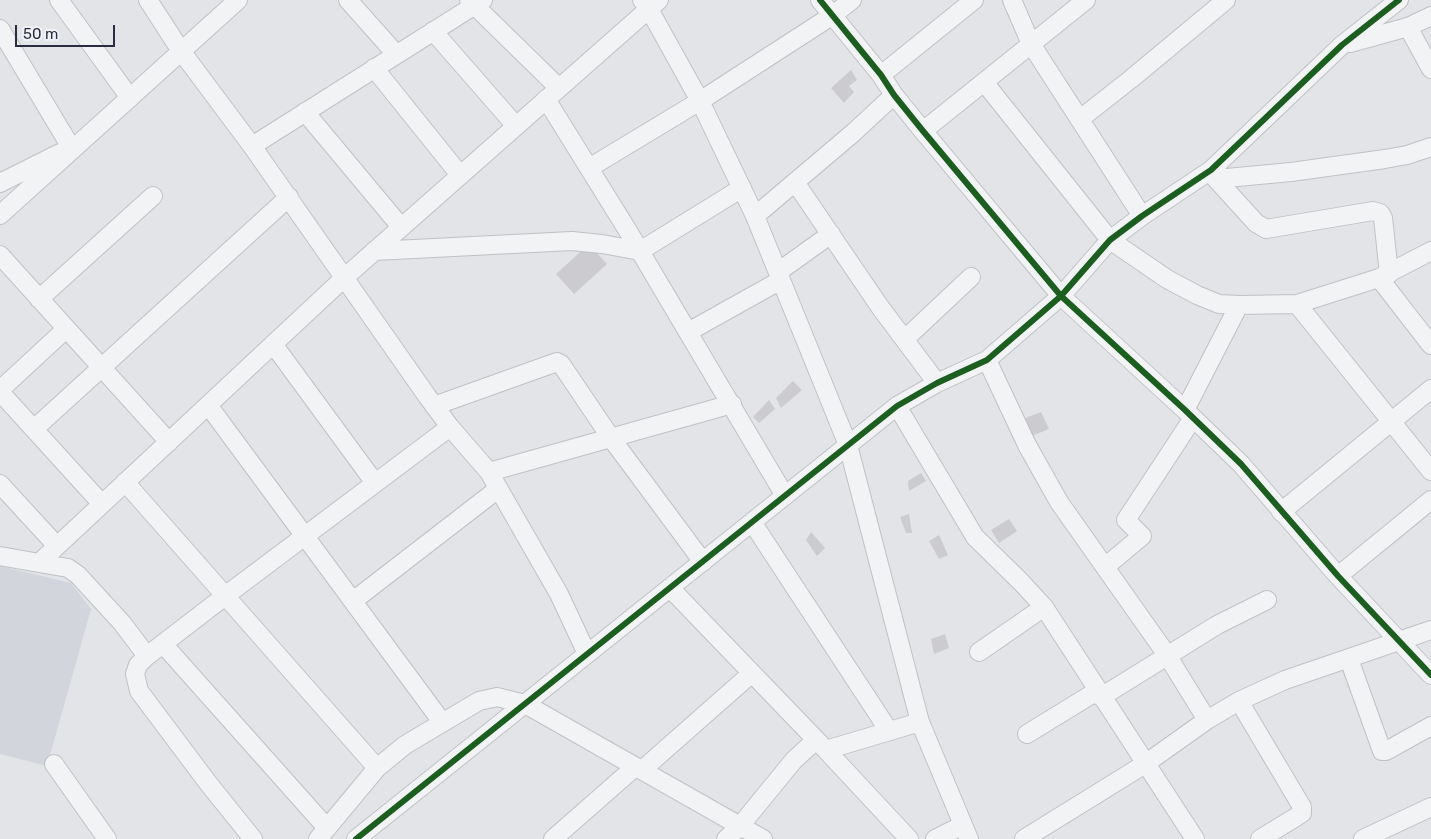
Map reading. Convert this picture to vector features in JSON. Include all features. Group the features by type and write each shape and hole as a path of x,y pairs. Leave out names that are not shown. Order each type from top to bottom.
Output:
{"street":[{"path":"59,0 130,98"},
{"path":"148,0 181,52 252,146 434,406 488,472 559,594 587,654"},
{"path":"0,214 238,0"},
{"path":"348,0 396,54"},
{"path":"820,0 881,75 894,95 923,131 1061,296 1241,464 1338,576 1431,675"},
{"path":"590,168 833,15 852,0"},
{"path":"881,75 974,0"},
{"path":"1012,0 1031,44 1142,216"},
{"path":"923,131 1086,0"},
{"path":"1080,119 1226,0"},
{"path":"356,839 897,406 937,383 987,360 1061,296 1110,240 1142,216 1214,174 1342,45 1399,0"},
{"path":"252,146 476,2 552,94 590,168 785,496"},
{"path":"39,563 344,278 552,94 650,3 700,100 755,216 848,445 920,722 966,832 935,839"},
{"path":"1342,45 1408,27 1431,16"},
{"path":"1408,27 1431,69"},
{"path":"0,29 72,148"},
{"path":"433,31 516,126"},
{"path":"374,68 460,176"},
{"path":"984,82 1110,240 1166,279 1219,304 1239,306 1297,304 1384,276 1431,251"},
{"path":"755,216 853,133 894,95"},
{"path":"305,112 401,227"},
{"path":"1214,174 1292,172 1386,159 1407,155 1431,147"},
{"path":"0,183 72,148"},
{"path":"1214,174 1256,223 1266,229 1373,211 1380,213 1383,218 1384,276 1431,345"},
{"path":"795,182 880,307 937,383"},
{"path":"374,251 572,241 640,251 742,188"},
{"path":"40,299 153,196"},
{"path":"34,429 288,197"},
{"path":"688,332 779,276 831,234"},
{"path":"0,255 169,442"},
{"path":"905,339 971,277"},
{"path":"1297,304 1431,471"},
{"path":"1105,567 1142,536 1126,520 1189,414 1239,306"},
{"path":"66,329 0,391 102,504"},
{"path":"273,344 375,483"},
{"path":"987,360 1027,445 1050,486 1167,655 1207,720"},
{"path":"434,406 557,362 561,364 611,438 703,562"},
{"path":"1281,512 1431,388"},
{"path":"488,472 732,404"},
{"path":"208,405 442,722"},
{"path":"897,406 975,537 1044,608 1195,839"},
{"path":"253,839 139,691 135,674 138,665 225,596 450,427"},
{"path":"125,482 377,768"},
{"path":"0,484 57,546"},
{"path":"353,601 498,489"},
{"path":"1338,576 1431,500"},
{"path":"752,522 889,732"},
{"path":"0,556 68,568 78,575 122,623 147,656"},
{"path":"670,588 909,839"},
{"path":"1027,734 1217,626 1267,600"},
{"path":"979,652 1044,608"},
{"path":"1024,839 1145,764 1239,700 1285,680 1431,630"},
{"path":"163,644 323,834 377,768 405,745 479,701 497,697 525,704 763,839"},
{"path":"1348,659 1382,751 1386,751 1431,726"},
{"path":"553,839 752,673"},
{"path":"1239,700 1302,807 1302,813 1260,839"},
{"path":"726,839 740,826 794,760 821,745 889,732 920,722"},
{"path":"54,764 107,839"},
{"path":"1363,839 1431,807"}],"shaded area":[{"path":"0,566 71,583 91,609 47,766 0,754"}],"building":[{"path":"851,70 857,80 849,86 854,92 844,103 831,88"},
{"path":"589,244 607,264 574,294 556,274"},
{"path":"793,381 802,390 781,408 776,398"},
{"path":"769,400 775,409 759,423 753,417"},
{"path":"1041,412 1049,429 1029,437 1023,419"},
{"path":"921,473 926,481 909,491 908,481"},
{"path":"909,514 912,533 906,533 900,517"},
{"path":"1009,519 1017,531 999,543 991,530"},
{"path":"811,532 825,548 817,556 806,540"},
{"path":"939,535 948,555 939,559 929,541"},
{"path":"945,634 949,648 934,654 931,639"}],"cycle path":[{"path":"820,0 881,75 894,95 923,131 1061,296 1241,464 1338,576 1431,675"},
{"path":"356,839 897,406 937,383 987,360 1061,296 1110,240 1211,170 1342,45 1399,0"}]}
